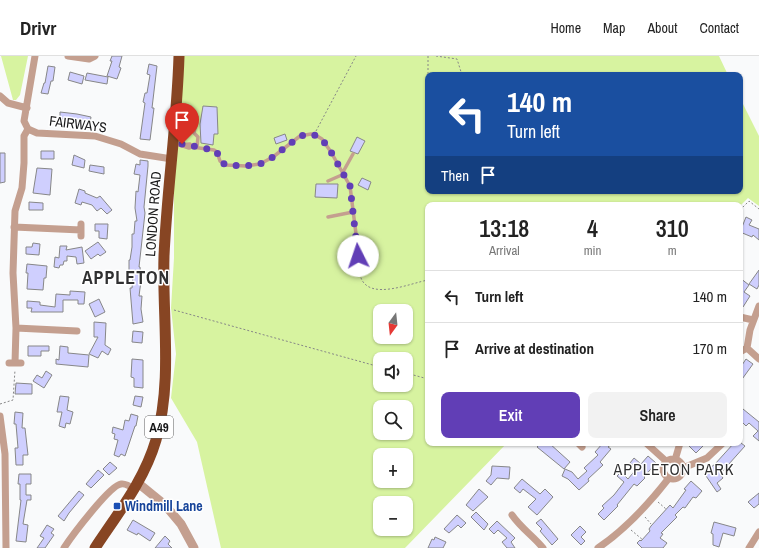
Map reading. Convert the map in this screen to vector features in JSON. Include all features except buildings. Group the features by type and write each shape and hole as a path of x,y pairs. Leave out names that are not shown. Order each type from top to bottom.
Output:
{"highway":[{"name":"LONDON ROAD","path":"95,548 145,470 155,441 165,395 164,255 172,159 176,145 179,56"}],"street":[{"path":"15,363 16,328 13,295 14,227 15,212 22,188 24,136 28,129 24,124 35,56"},
{"path":"68,56 89,59 95,56"},
{"path":"0,96 8,103 27,108"},
{"name":"FAIRWAYS","path":"28,129 37,132 95,136 121,144 140,154 172,159"},
{"path":"14,227 81,230"},
{"path":"747,348 750,330 759,306"},
{"path":"743,318 753,320"},
{"path":"16,328 77,331"},
{"path":"743,350 747,348"},
{"path":"747,348 759,359"},
{"path":"0,416 5,454 6,548"},
{"path":"649,446 667,462"},
{"path":"676,460 679,446"},
{"path":"683,468 707,458 720,446"},
{"path":"676,460 681,463 683,468 680,476 675,479 669,478 664,470 667,462 676,460"},
{"path":"599,548 627,526 640,513 654,498 669,478"},
{"path":"64,548 85,520 118,484 136,486 165,505 181,524 194,548"},
{"path":"512,515 520,527 536,539 543,548"},
{"path":"749,548 759,532"}],"lane":[{"path":"197,117 194,133 198,138 197,147"},
{"path":"176,145 189,148 197,147 214,150 217,152 220,161 226,165 246,166 267,162 300,136 314,135 322,139 350,186 356,234"},
{"path":"328,181 343,173 353,154"},
{"path":"328,217 353,212"}],"path":[{"path":"314,135 356,56"},
{"path":"428,56 428,72"},
{"path":"436,56 457,59 461,72"},
{"path":"743,207 749,201 759,209"},
{"path":"356,234 358,268 362,280 367,286 374,289 386,290 425,281"},
{"path":"172,309 373,364"},
{"path":"0,404 13,400 15,363"},
{"path":"413,375 425,378"},
{"path":"654,498 666,509"},
{"path":"640,513 652,524"},
{"path":"627,526 642,540"}],"green space":[{"path":"1,56 28,56 20,95 16,100 13,100"},
{"path":"177,56 719,56 727,72 425,72 425,194 743,194 743,104 759,136 759,206 748,198 743,203 425,202 425,446 504,446 405,548 221,548 197,442 171,398 176,354 171,308 174,258 174,136"}],"place":[{"name":"Windmill Lane","path":"117,506"}],"district":[{"name":"APPLETON","path":"126,278"},
{"name":"APPLETON PARK","path":"674,469"}],"route":[{"path":"182,144 190,144 192,147 214,150 217,152 220,161 223,164 246,166 267,162 300,136 311,134 322,139 350,186 358,256"}]}
